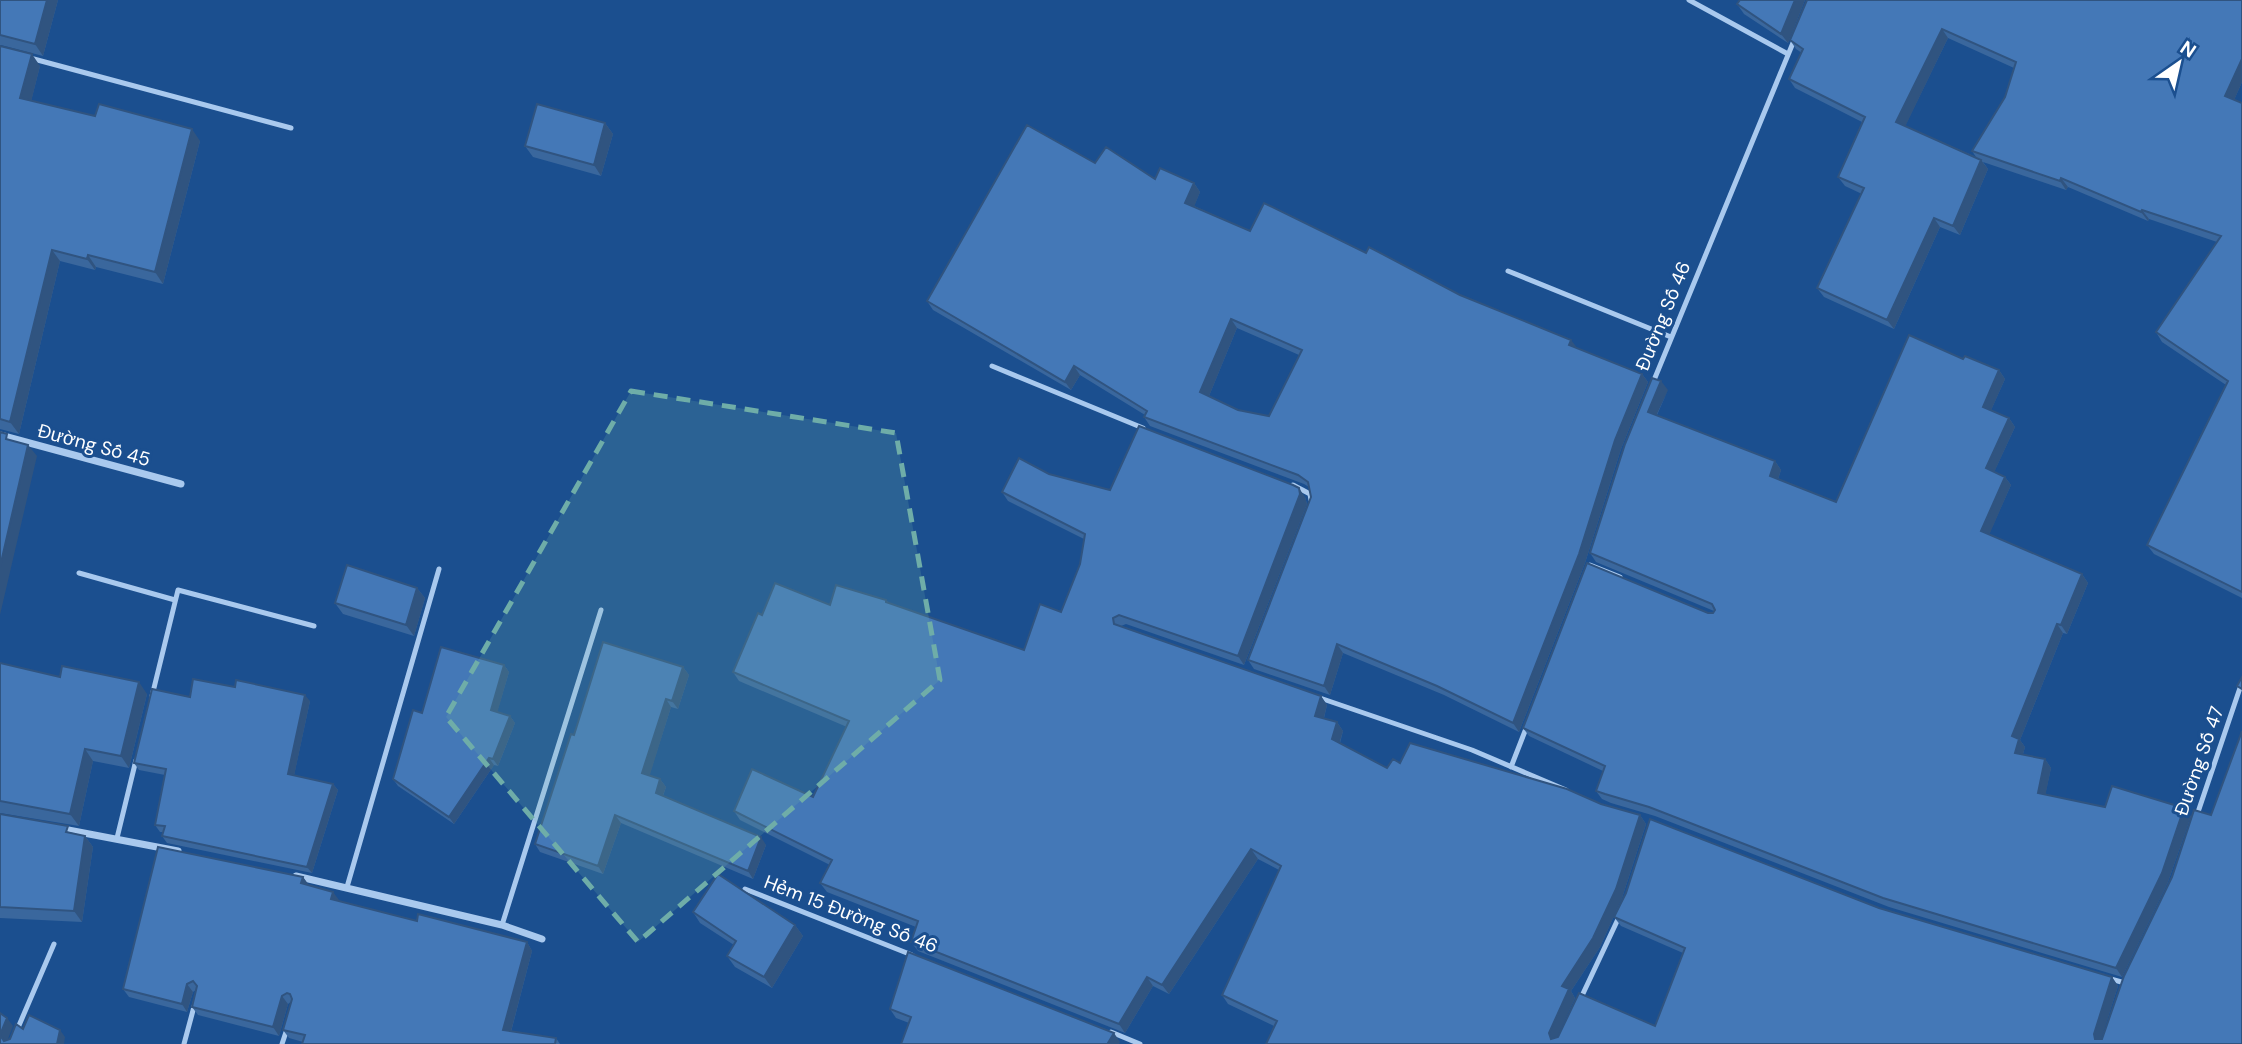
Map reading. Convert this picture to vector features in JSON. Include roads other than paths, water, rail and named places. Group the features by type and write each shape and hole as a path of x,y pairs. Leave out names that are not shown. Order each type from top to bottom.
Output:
{"street":[{"name":"Đường Số 45","path":"0,435 181,484"},
{"path":"52,827 185,852"},
{"path":"293,875 502,925 542,939"}],"lane":[{"path":"1689,0 1788,54"},
{"name":"Đường Số 46","path":"1651,388 1797,32"},
{"path":"26,57 291,128"},
{"path":"1508,271 1671,337"},
{"path":"992,366 1155,433"},
{"path":"1290,484 1310,494 1312,504"},
{"path":"1586,577 1594,552"},
{"path":"1590,565 1628,580"},
{"path":"347,887 439,569"},
{"path":"79,573 175,600"},
{"path":"150,703 178,590 314,626"},
{"path":"502,925 601,610"},
{"name":"Đường Số 47","path":"2195,820 2242,682"},
{"path":"1313,696 1472,750 1573,793"},
{"path":"1511,767 1531,716"},
{"path":"117,838 137,754"},
{"name":"Hẻm 15 Đường Số 46","path":"745,889 923,959"},
{"path":"1577,1008 1621,912"},
{"path":"11,1044 54,944"},
{"path":"2121,995 2131,971"},
{"path":"2098,975 2124,983"},
{"path":"184,1044 198,994"},
{"path":"282,1044 290,1018"},
{"path":"1102,1029 1140,1044"}]}
